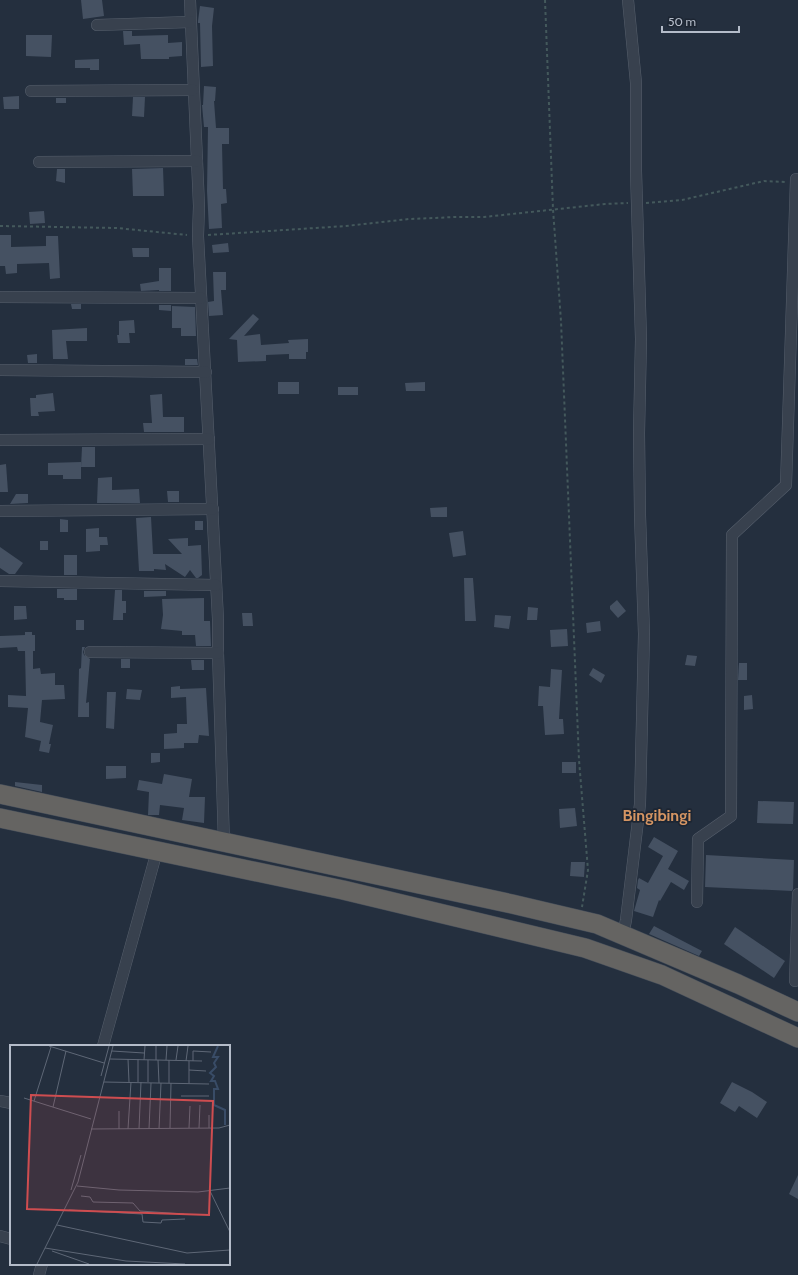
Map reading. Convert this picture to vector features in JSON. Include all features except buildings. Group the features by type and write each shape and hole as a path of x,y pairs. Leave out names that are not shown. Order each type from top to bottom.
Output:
{"highway":[{"path":"0,794 512,904 597,924 738,984 798,1012"},
{"path":"0,818 343,890 585,948 662,975 798,1038"}],"street":[{"path":"190,0 197,161 198,236 213,509 224,843"},
{"path":"623,935 640,804 644,634 640,515 639,433 641,340 637,203 636,83 629,0"},
{"path":"97,25 190,22"},
{"path":"31,91 194,90"},
{"path":"39,162 197,161"},
{"path":"696,902 698,839 731,816 732,535 786,486 796,179"},
{"path":"0,297 201,298"},
{"path":"0,370 206,372"},
{"path":"0,440 209,439"},
{"path":"0,511 213,509"},
{"path":"0,581 216,585"},
{"path":"90,652 218,653"},
{"path":"103,1045 157,851"},
{"path":"795,981 798,894"},
{"path":"0,1101 10,1103"},
{"path":"0,1236 10,1239"},
{"path":"39,1275 42,1265"}],"path":[{"path":"545,0 553,209 561,321 579,760 588,870 579,920"},
{"path":"0,226 117,228 198,236 346,226 409,219 484,217 605,204 682,200 764,181 786,182 796,179"}],"district":[{"name":"Bingibingi","path":"657,815"}]}
